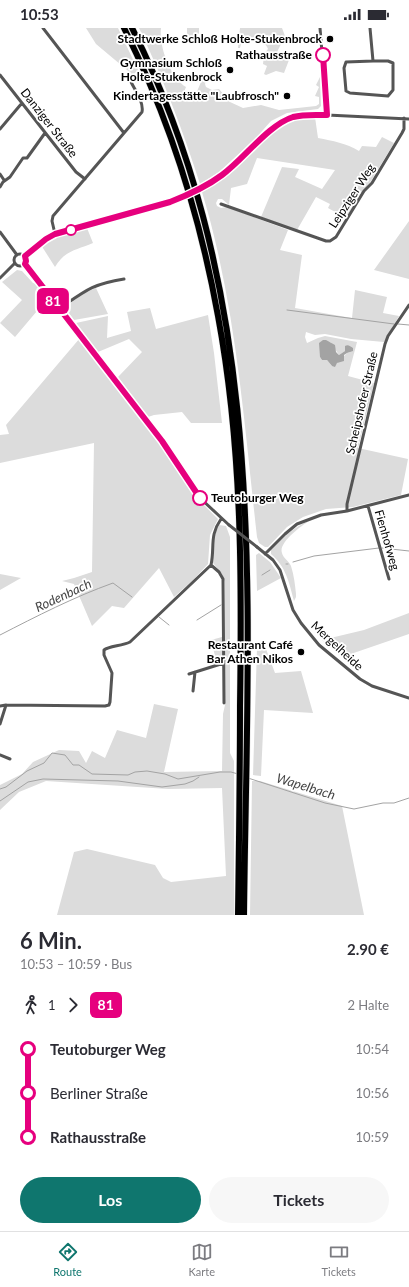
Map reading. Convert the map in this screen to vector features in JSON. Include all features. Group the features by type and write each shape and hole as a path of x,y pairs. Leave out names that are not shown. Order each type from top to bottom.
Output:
{"highway":[{"path":"124,28 153,91 184,173 207,261 219,318 228,378 238,498 241,630 240,762 243,787 244,915"},
{"path":"132,28 159,87 191,172 214,258 226,317 234,375 241,437 246,520 248,626 247,768 243,787 238,915"}],"street":[{"path":"43,28 124,133"},
{"path":"320,28 327,115"},
{"path":"370,28 373,61"},
{"path":"373,61 388,61 393,63 393,90 391,94 388,96 353,94 346,91 344,64 346,62 373,61"},
{"name":"Danziger Straße","path":"0,75 76,172 85,179"},
{"path":"55,234 52,221 53,216 142,112 143,109 138,96 130,82"},
{"path":"0,129 22,103"},
{"path":"25,256 46,239 55,234 170,202 194,192 222,175 280,123 293,117 303,115 327,115 409,119"},
{"name":"Leipziger Weg","path":"221,204 326,241 333,240 398,140 404,129 404,118"},
{"path":"0,187 4,180 10,177 23,158 27,158 45,133"},
{"path":"0,174 4,180"},
{"path":"0,232 17,255"},
{"path":"17,255 22,254 25,256"},
{"path":"0,278 15,263 14,260 17,255"},
{"path":"15,263 20,266 25,264 25,256"},
{"name":"Mergelheide","path":"25,264 162,441 200,498 221,519 273,560 280,570 293,610 301,623 319,645 360,679 372,686 409,698"},
{"path":"60,309 88,289 104,282 124,279"},
{"name":"Scheipshofer Straße","path":"347,511 347,504 385,344 388,336 409,305"},
{"name":"Fienhofweg","path":"265,554 297,524 321,515 347,511 409,495"},
{"name":"Fienhofweg","path":"368,506 389,579"},
{"path":"0,706 109,705 112,673 104,656 104,650 106,648 124,646 130,642 211,565 213,533 221,519"},
{"path":"211,565 219,572 223,579 224,703"},
{"path":"189,674 224,663"},
{"path":"193,690 195,672"},
{"path":"0,724 6,705"},
{"path":"0,755 10,759"}],"shaded area":[{"path":"86,28 118,28 138,70 133,75 96,44"},
{"path":"139,28 161,28 162,44 167,61 175,76 186,87 184,92 195,96 201,82 201,77 207,79 205,84 206,87 212,90 219,89 230,102 243,108 261,105 279,110 316,106 319,104 319,97 315,96 319,87 316,85 320,77 321,106 318,109 287,113 271,121 255,139 219,172 200,184 172,105"},
{"path":"187,28 199,28 199,33 196,37 191,38 187,34"},
{"path":"240,28 282,28 285,36 277,52 278,55 289,60 284,73 276,71 266,75 264,74 267,66 263,64 264,54 268,49 264,43 248,41 241,44 240,48 238,48"},
{"path":"315,117 318,138 344,144 359,151 362,146 376,147 382,137 394,143 346,218 328,208 330,204 316,197 297,230 261,217 282,167 299,169 295,177 322,189 335,170 257,158 247,184 231,188 229,205 222,199 218,199 216,203 217,206 221,208 227,207 288,230 280,250 302,255 295,308 352,318 355,290 387,297 383,313 399,316 384,342 351,339 325,334 315,335 306,332 305,337 307,343 325,336 357,342 348,376 374,383 358,448 408,459 401,495 353,507 326,509 303,517 287,527 268,547 265,547 259,543 257,537 243,407 231,320 214,234 202,192 237,166 279,127 290,121","holes":["330,342 339,355 345,351 345,346 350,352 332,366 327,360 322,360 320,357 320,345"]},
{"path":"409,221 409,279 374,270"},
{"path":"87,228 93,243 67,254 55,267 41,245 60,235"},
{"path":"17,270 22,271 33,283 37,284 48,298 15,337 0,323 22,300 2,282"},
{"path":"96,288 108,314 74,320 66,307 82,294"},
{"path":"150,308 156,329 208,315 222,423 191,423 182,412 148,417 118,377 142,352 129,339 98,352 76,323 108,316 107,338 131,331 127,312"},
{"path":"80,338 160,442 199,500 218,519 210,535 208,564 174,597 159,568 124,608 112,606 92,626 74,584 62,581 92,572 94,443 0,463 0,435 9,434 6,425"},
{"path":"323,340 335,345 336,352 339,355 345,351 346,345 353,348 353,351 344,355 344,361 337,363 335,367 332,366 327,360 322,360 320,357 319,343"},
{"path":"309,521 291,535 283,544 282,549 282,553 290,564 293,573 296,594 294,601 284,570 271,554 271,550 293,530"},
{"path":"219,525 226,526 230,537 230,753 234,761 234,915 57,915 74,852 87,849 155,865 163,878 171,882 226,876 222,788 168,789 46,781 19,792 0,810 0,785 22,774 33,762 59,750 79,751 86,763 92,751 105,758 117,730 146,738 154,704 178,709 164,772 222,771 223,714 225,705 225,582 222,574 213,563 214,537"},
{"path":"259,553 270,562 281,578 257,591 256,555"},
{"path":"0,574 21,578 0,590"},
{"path":"409,613 409,634 342,657 322,640 364,630"},
{"path":"222,637 223,659 222,662 217,664 211,640"},
{"path":"257,648 266,649 275,673 301,671 313,713 264,710 261,776 253,775"},
{"path":"252,781 260,781 342,806 364,915 250,915"}],"waterway":[{"path":"287,310 394,324"},
{"path":"398,324 409,325"},
{"name":"Rodenbach","path":"293,562 314,556 379,548"},
{"name":"Rodenbach","path":"382,548 409,551"},
{"name":"Rodenbach","path":"262,575 270,570"},
{"name":"Rodenbach","path":"0,635 98,588 113,583 132,597"},
{"name":"Rodenbach","path":"197,620 221,605"},
{"name":"Rodenbach","path":"159,617 169,625"},
{"name":"Wapelbach","path":"0,789 6,787 27,771 44,763 52,753 65,755 73,765 79,765 92,774 128,775 135,772 147,771 165,774 178,779 220,772 231,772 238,774"},
{"name":"Wapelbach","path":"0,801 28,782 43,779 118,781 162,787 185,784 199,777"},
{"name":"Wapelbach","path":"248,778 325,803 354,809 383,803 394,803 409,798"}],"bus line":[{"name":"81","path":"200,498 162,441 25,264 27,259 25,256 46,239 55,234 183,197 222,175 280,123 293,117 303,115 327,115 323,55"}],"place":[{"name":"Stadtwerke Schloß Holte-Stukenbrock","path":"330,39"},
{"name":"Rathausstraße","path":"323,55"},
{"name":"Gymnasium Schloß Holte-Stukenbrock","path":"230,70"},
{"name":"Kindertagesstätte \"Laubfrosch\"","path":"287,96"},
{"name":"Teutoburger Weg","path":"200,498"},
{"name":"Restaurant Café Bar Athen Nikos","path":"301,652"}]}
